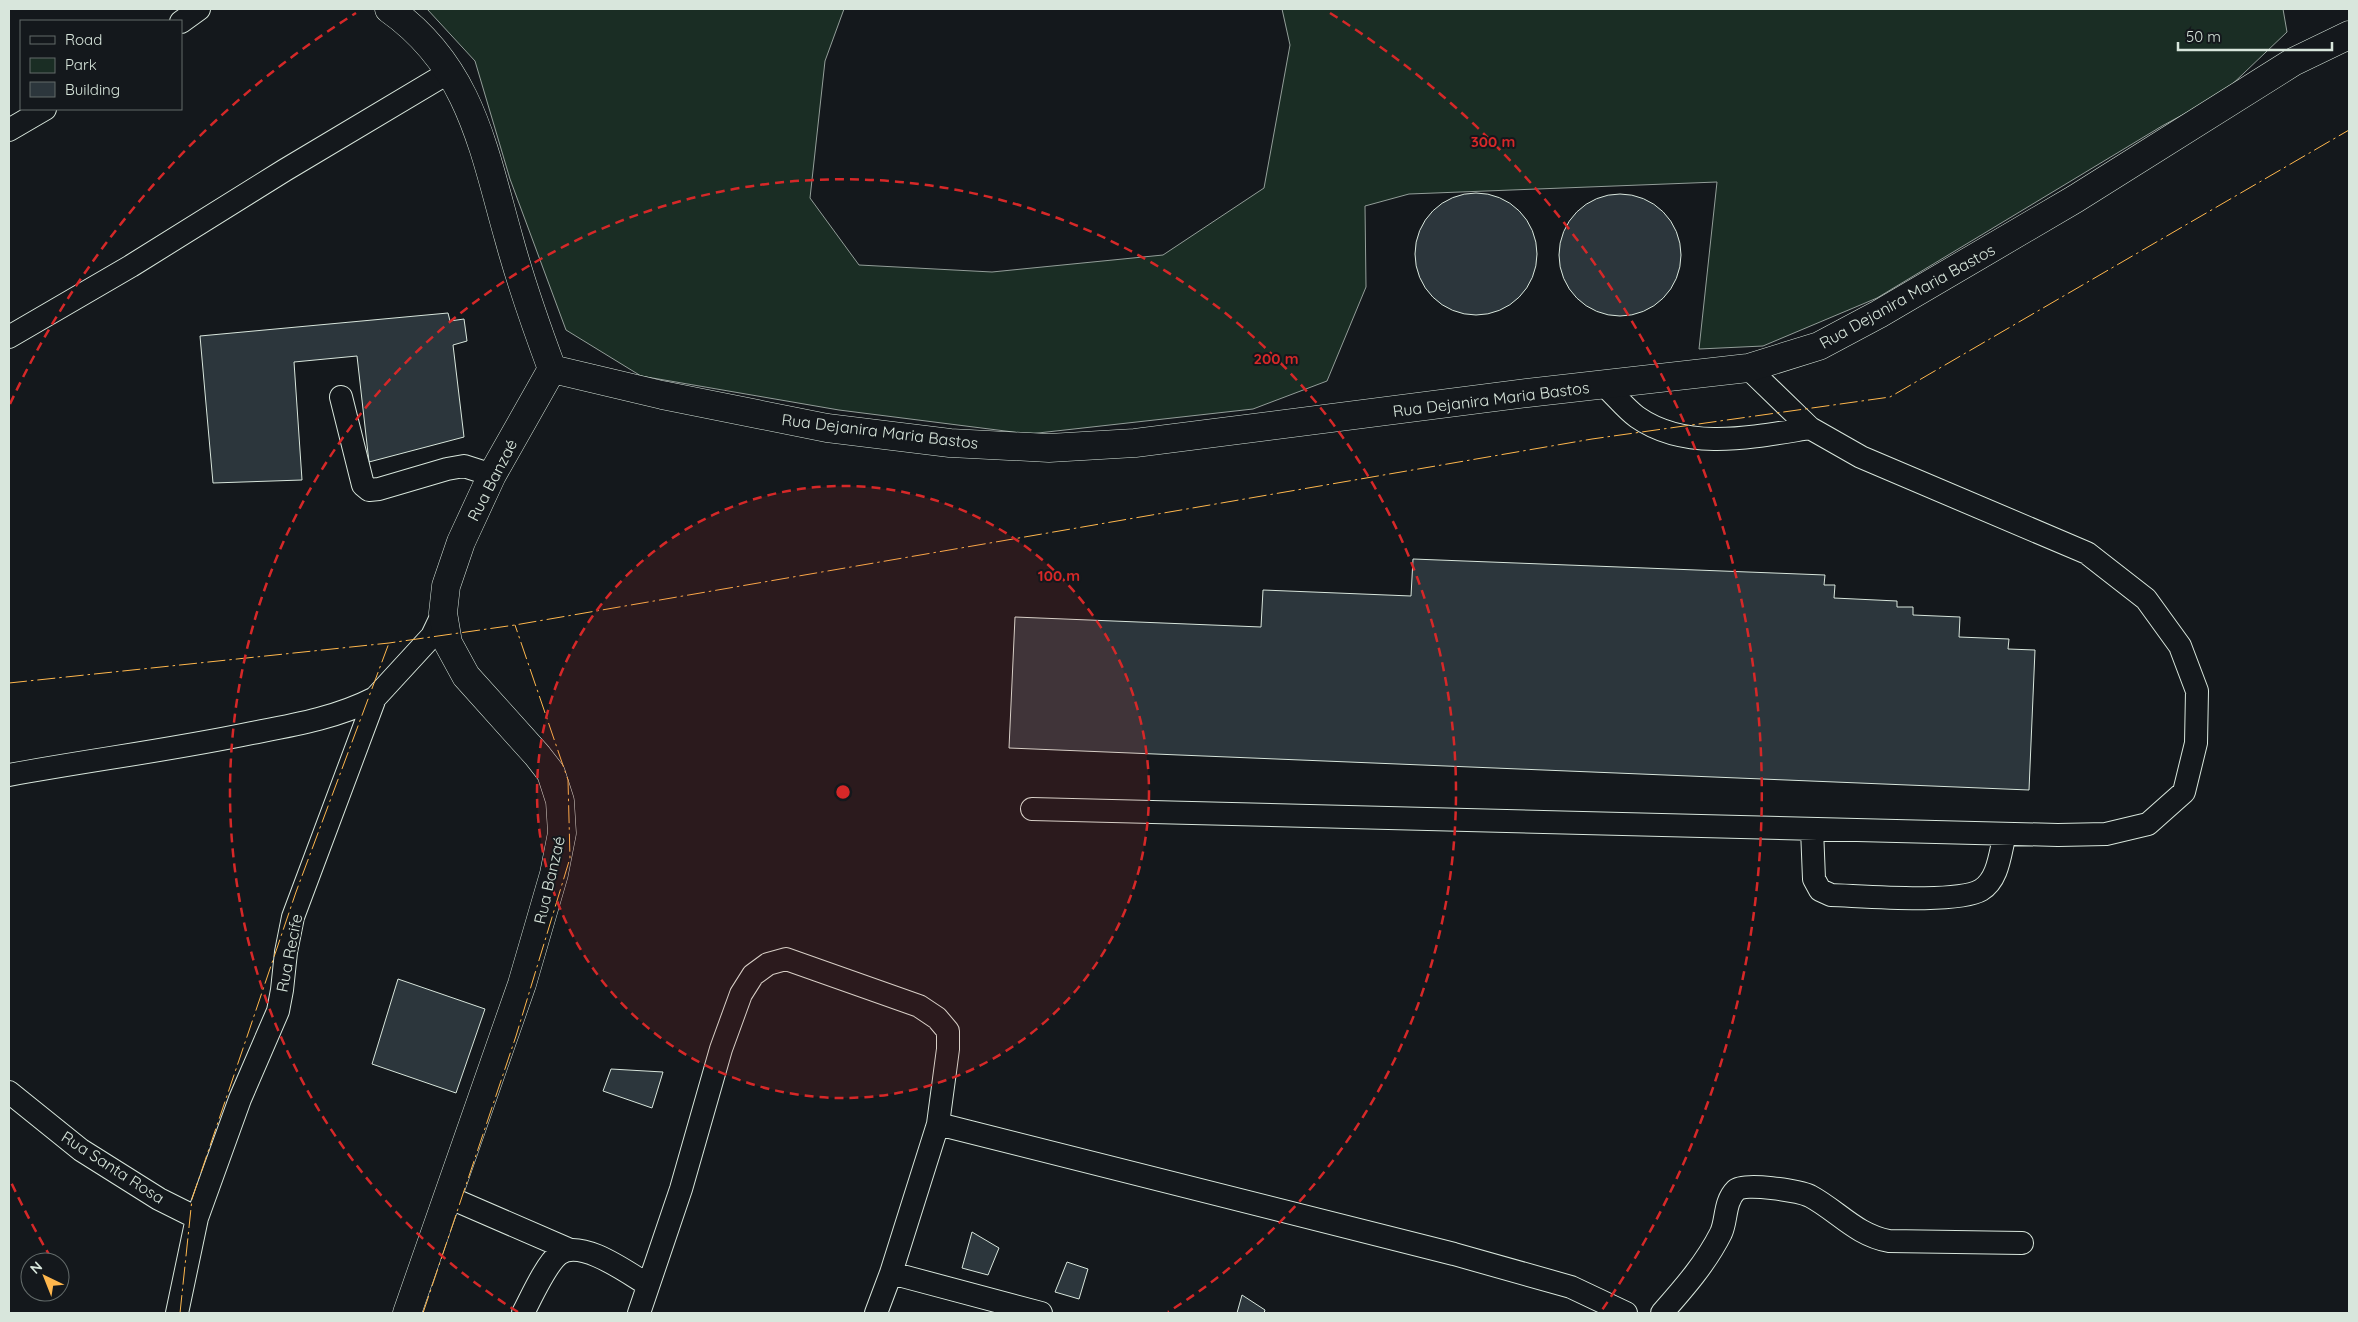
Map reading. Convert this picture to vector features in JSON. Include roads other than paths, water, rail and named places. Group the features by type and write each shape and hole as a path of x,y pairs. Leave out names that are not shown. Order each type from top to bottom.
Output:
{"main road":[{"path":"389,9 406,21 428,43 450,71 473,116 522,286 552,368"},
{"name":"Rua Dejanira Maria Bastos","path":"552,368 670,396 827,428 950,443 1049,448 1135,443 1748,368 1820,346 1879,314 2075,199 2293,62 2349,35"},
{"name":"Rua Banzaé","path":"408,1313 522,984 554,874 562,833 560,801 550,773 537,755 466,676 448,643 442,613 446,586 461,542 492,475 552,368"}],"street":[{"path":"182,21 199,9"},
{"path":"9,337 131,266 285,170 450,71"},
{"path":"9,130 43,110"},
{"path":"1032,809 2005,834 2106,834 2148,824 2184,792 2196,743 2197,691 2180,646 2146,599 2087,554 1861,457 1810,428 1748,368"},
{"path":"1604,385 1638,417 1678,437 1759,436 1810,428"},
{"path":"341,397 363,485 369,490 464,466 492,475"},
{"name":"Rua Recife","path":"177,1313 196,1218 240,1098 278,1011 286,952 294,917 375,698 432,636 442,613"},
{"path":"9,775 214,741 288,726 335,715 375,698"},
{"path":"1812,829 1814,879 1820,890 1831,896 1955,897 1982,889 1995,874 2005,834"},
{"path":"639,1313 681,1189 721,1049 738,1003 753,975 768,964 786,959 919,1006 937,1018 948,1031 948,1049 938,1124 891,1273 876,1313"},
{"name":"Rua Santa Rosa","path":"9,1092 81,1150 159,1199 196,1218"},
{"path":"938,1124 1454,1254 1571,1287 1626,1313"},
{"path":"1662,1313 1706,1260 1722,1231 1729,1201 1736,1189 1748,1185 1807,1195 1825,1205 1856,1229 1873,1238 2022,1243"},
{"path":"448,1197 568,1249 581,1250 601,1257 648,1285"},
{"path":"523,1313 557,1255 568,1249"},
{"path":"891,1273 1040,1313"}]}
